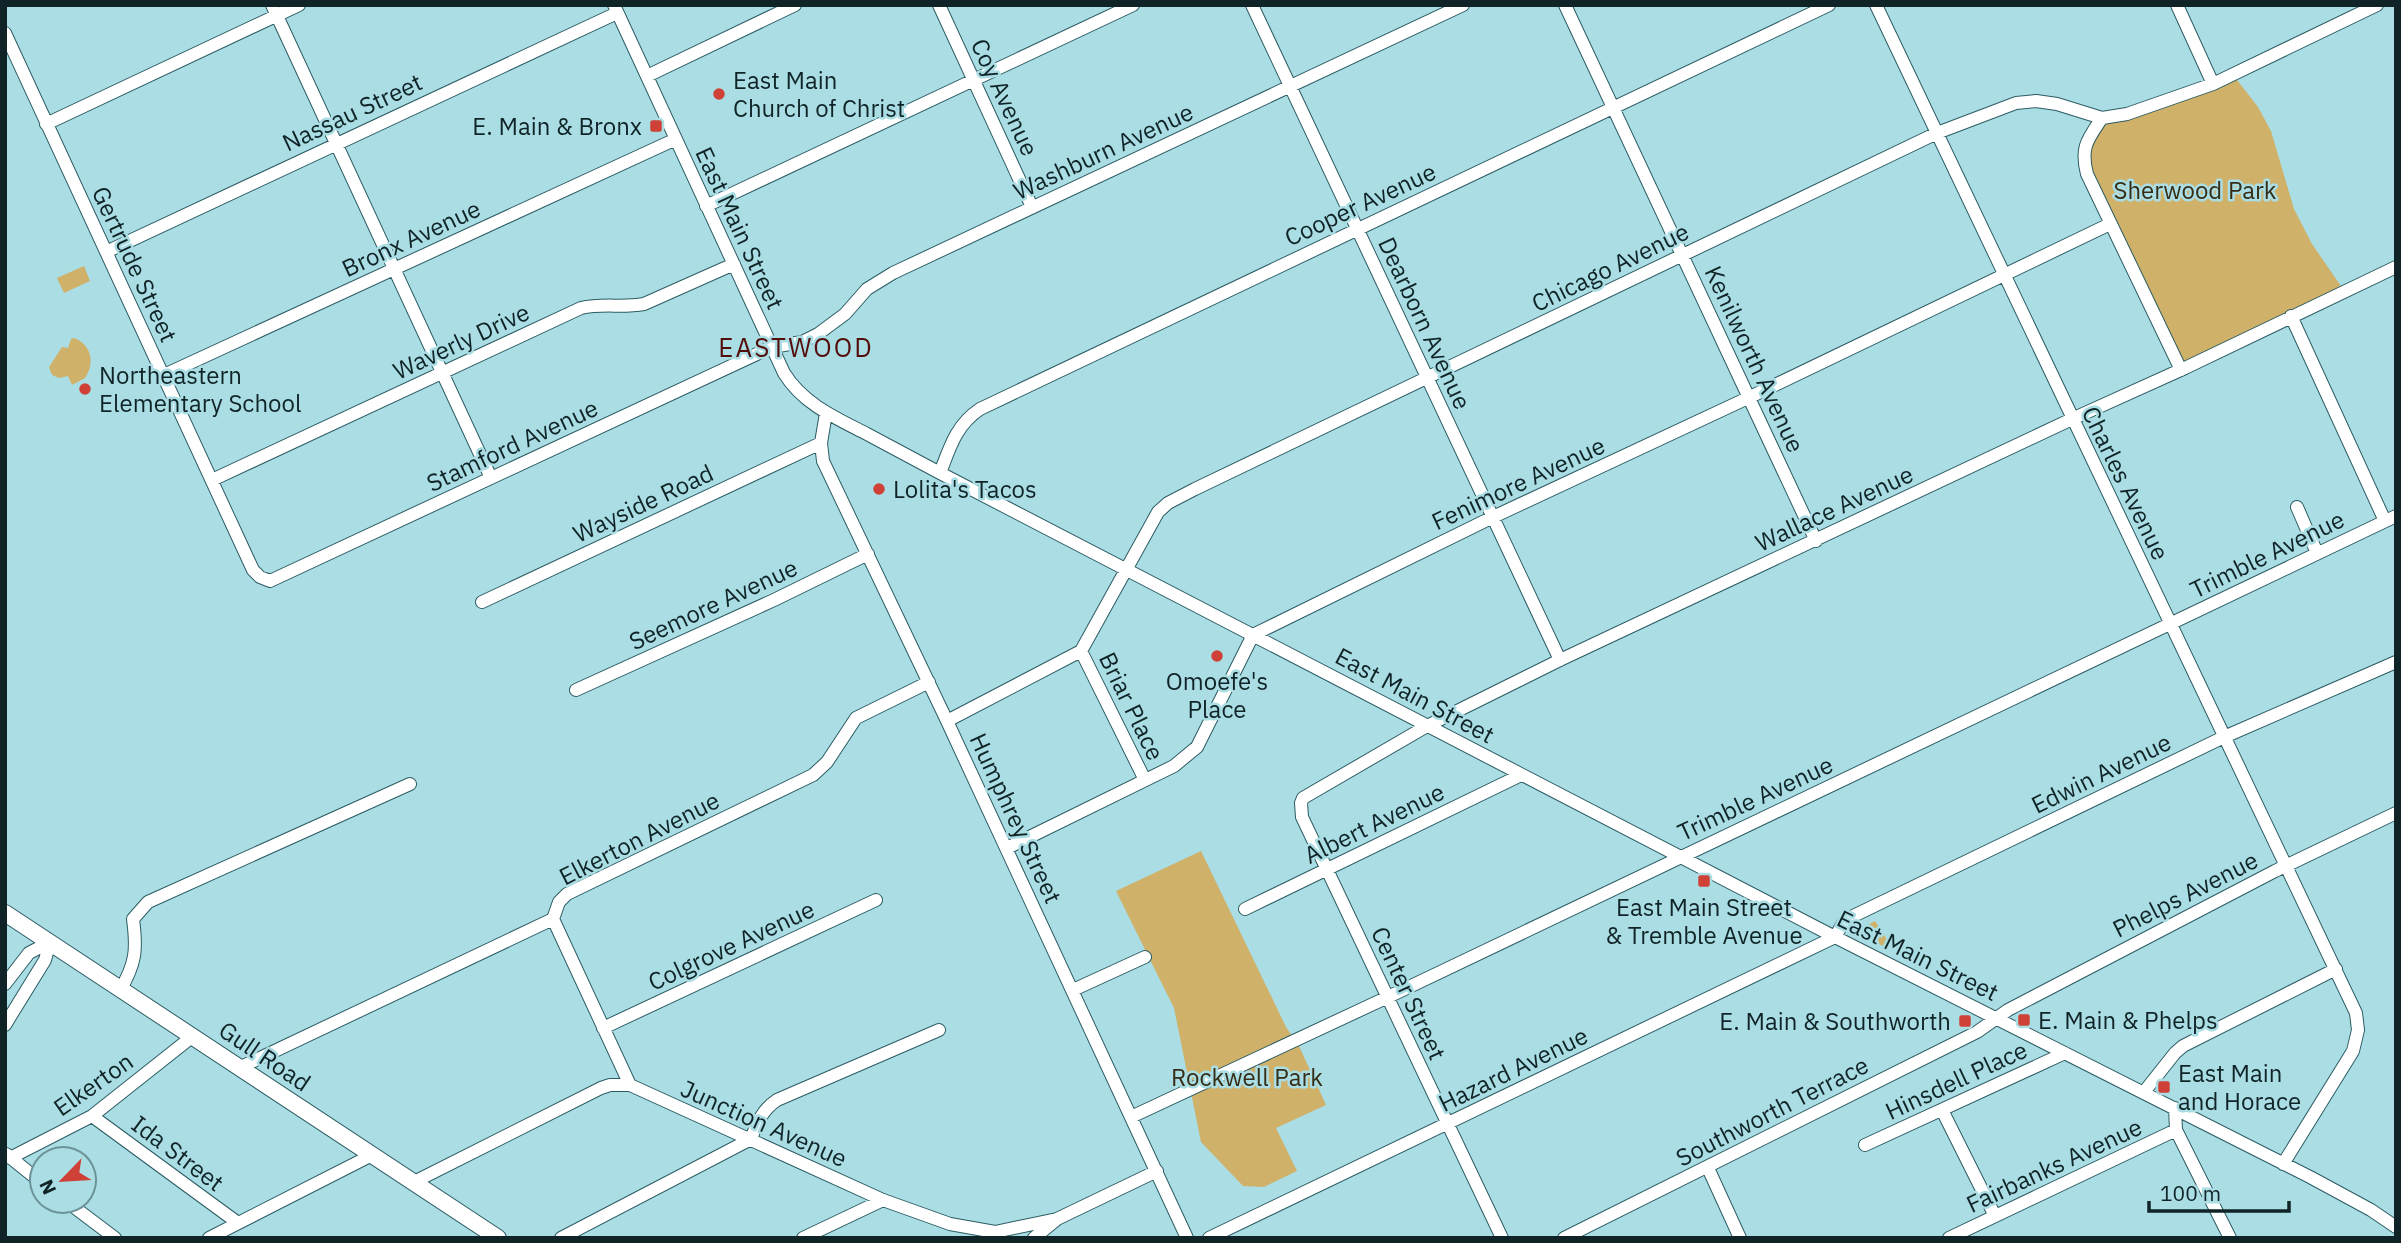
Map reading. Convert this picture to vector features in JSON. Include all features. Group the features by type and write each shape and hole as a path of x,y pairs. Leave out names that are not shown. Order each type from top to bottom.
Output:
{"main road":[{"name":"Gull Road","path":"5,913 498,1238"}],"street":[{"path":"46,124 274,10 299,5"},
{"path":"646,76 795,5"},
{"name":"Coy Avenue","path":"939,5 1032,207"},
{"path":"706,206 1133,5"},
{"name":"Dearborn Avenue","path":"1252,5 1560,660"},
{"name":"Washburn Avenue","path":"772,347 802,342 818,334 845,314 867,289 893,273 1462,5"},
{"name":"Kenilworth Avenue","path":"1565,5 1816,541"},
{"name":"Cooper Avenue","path":"940,473 956,432 967,417 980,409 1829,5"},
{"name":"Charles Avenue","path":"1876,5 2356,1013 2356,1042 2283,1164"},
{"path":"2177,5 2213,84"},
{"name":"Chicago Avenue","path":"1082,651 1151,523 1168,503 1937,133 2017,103 2036,101 2057,104 2102,118 2127,114 2213,84 2377,5"},
{"name":"East Main Street","path":"615,9 784,373 808,401 940,473 1521,775 2354,1200 2396,1227"},
{"name":"Nassau Street","path":"106,252 615,9"},
{"path":"274,10 491,478"},
{"name":"Gertrude Street","path":"5,33 253,570 260,578 270,580"},
{"path":"2102,118 2083,150 2087,174 2181,370"},
{"name":"Bronx Avenue","path":"164,375 676,139"},
{"name":"Fenimore Avenue","path":"1254,635 1493,517 2110,224"},
{"name":"Waverly Drive","path":"212,480 580,308 600,304 644,304 734,264"},
{"name":"Wallace Avenue","path":"1301,803 1306,795 1427,726 1560,660 2396,267"},
{"path":"2291,316 2390,519"},
{"name":"Stamford Avenue","path":"270,580 772,347"},
{"name":"Humphrey Street","path":"826,413 821,443 823,461 1007,848 1187,1238"},
{"name":"Wayside Road","path":"482,602 821,443"},
{"path":"2297,506 2317,553"},
{"name":"Trimble Avenue","path":"1132,1117 1388,998 1680,856 2390,519"},
{"name":"Seemore Avenue","path":"576,690 868,554"},
{"path":"1007,848 1174,766 1191,754 1254,635"},
{"path":"947,722 1082,651"},
{"name":"Briar Place","path":"1082,651 1145,780"},
{"name":"Edwin Avenue","path":"1835,937 1845,920 2224,737 2396,662"},
{"name":"Elkerton Avenue","path":"241,1068 553,919 559,902 567,894 813,775 827,762 856,718 929,682"},
{"name":"Albert Avenue","path":"1245,909 1521,775"},
{"path":"120,990 131,973 134,961 136,941 133,919 148,902 410,784"},
{"name":"Center Street","path":"1301,803 1302,817 1326,869 1502,1238"},
{"name":"Phelps Avenue","path":"1997,1017 2285,866 2396,813"},
{"name":"Colgrove Avenue","path":"603,1028 876,900"},
{"path":"414,1182 601,1088 630,1085 553,919"},
{"name":"Hazard Avenue","path":"1209,1238 1835,937"},
{"path":"5,984 29,953 50,942"},
{"path":"5,1025 46,960 50,942"},
{"path":"1073,990 1145,957"},
{"path":"2144,1092 2183,1046 2336,969"},
{"name":"Southworth Terrace","path":"1564,1238 1977,1032 1997,1017"},
{"path":"561,1238 751,1139 760,1116 777,1100 939,1030"},
{"name":"Elkerton","path":"12,1159 92,1116 193,1036"},
{"name":"Hinsdell Place","path":"1865,1145 2065,1053"},
{"name":"Junction Avenue","path":"630,1085 883,1200 950,1224 995,1232 1057,1219"},
{"path":"2175,1108 2176,1130 2230,1238"},
{"path":"1942,1110 1995,1216"},
{"name":"Ida Street","path":"92,1116 238,1223"},
{"name":"Fairbanks Avenue","path":"1949,1238 2176,1130"},
{"path":"209,1238 372,1155"},
{"path":"12,1159 28,1172"},
{"path":"1708,1168 1740,1238"},
{"path":"1034,1238 1057,1219 1157,1171"},
{"path":"803,1238 883,1200"},
{"path":"84,1215 114,1238"}],"green space":[{"name":"Sherwood Park","path":"2234,76 2258,107 2271,131 2294,209 2312,244 2343,289 2181,365 2086,157 2104,119"},
{"path":"84,266 90,281 64,293 57,278"},
{"path":"74,338 85,345 91,361 85,378 72,385 68,376 59,378 52,375 49,367 62,347 68,348"},
{"name":"Rockwell Park","path":"1201,851 1326,1105 1276,1128 1297,1171 1264,1187 1243,1186 1201,1142 1174,1008 1116,891"},
{"path":"1875,921 1889,943 1883,946 1855,932"}],"place":[{"name":"East Main Church of Christ","path":"719,94"},
{"name":"E. Main & Bronx","path":"656,126"},
{"name":"Northeastern Elementary School","path":"85,389"},
{"name":"Lolita's Tacos","path":"879,489"},
{"name":"Omoefe's Place","path":"1217,656"},
{"name":"East Main Street & Tremble Avenue","path":"1704,881"},
{"name":"E. Main & Phelps","path":"2024,1020"},
{"name":"E. Main & Southworth","path":"1965,1021"},
{"name":"East Main and Horace","path":"2164,1087"}],"district":[{"name":"EASTWOOD","path":"796,347"}]}
